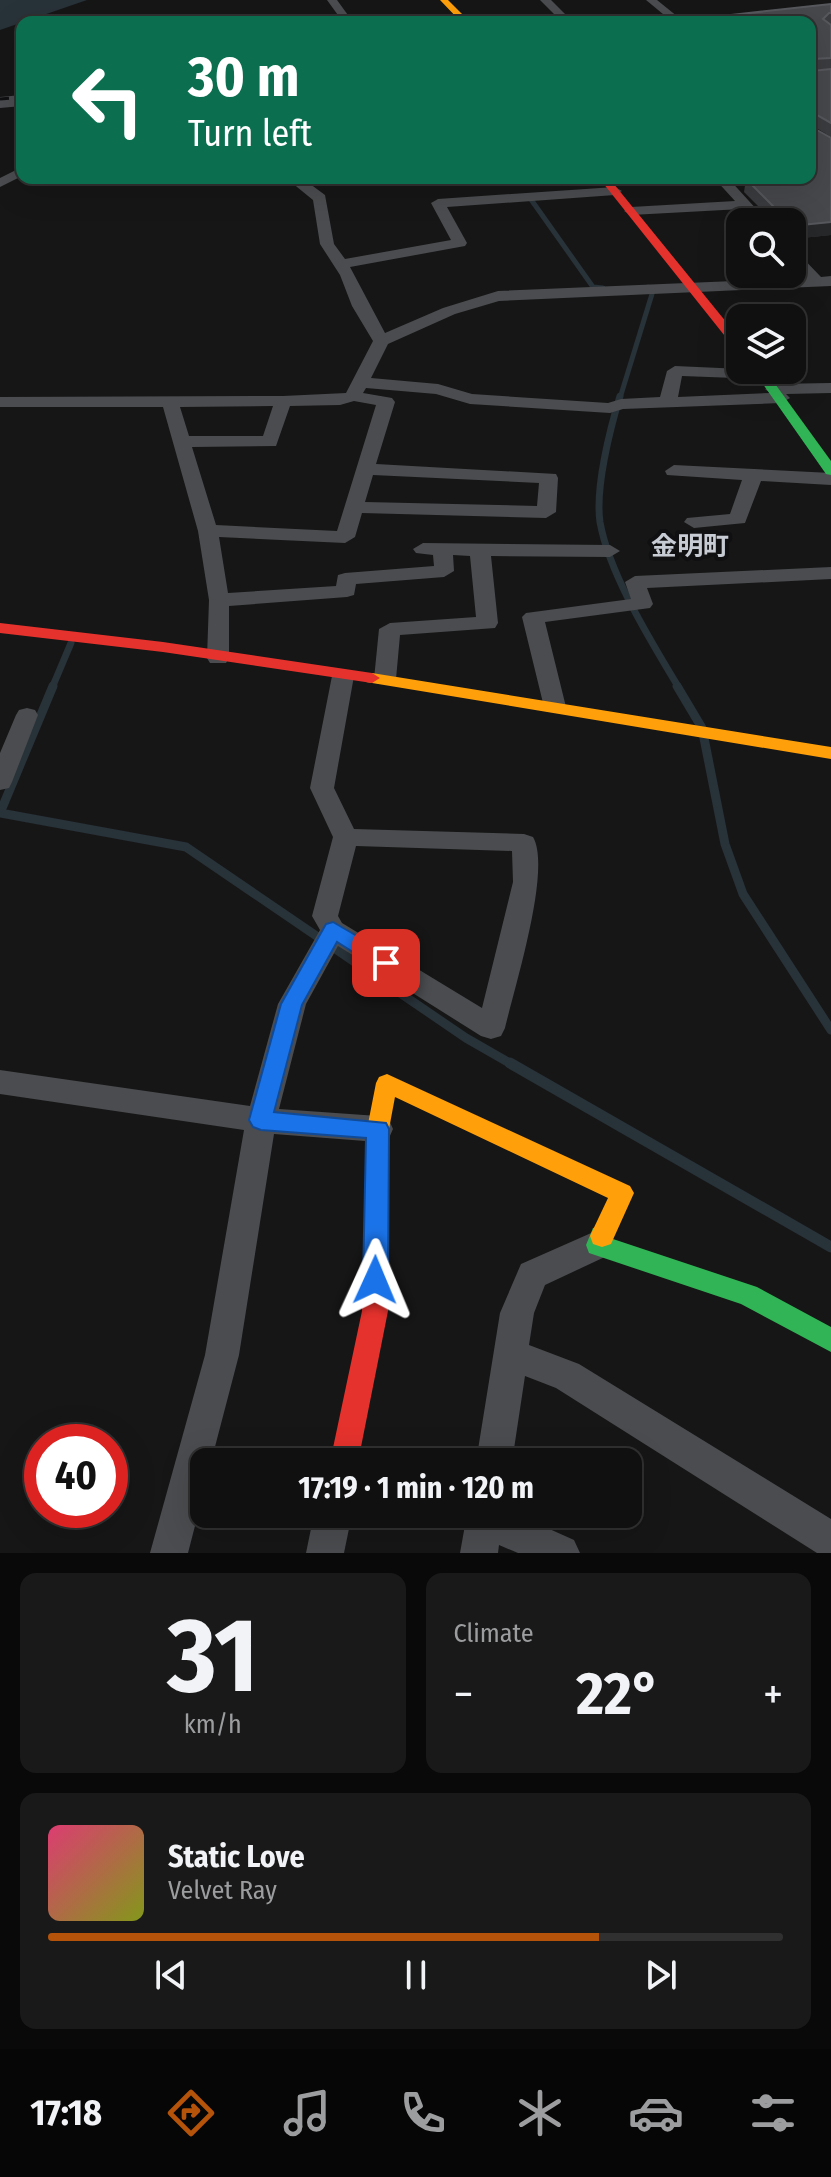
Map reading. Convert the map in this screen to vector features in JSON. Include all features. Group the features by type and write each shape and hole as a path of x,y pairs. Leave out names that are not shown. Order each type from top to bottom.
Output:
{"street":[{"path":"444,0 460,16"},
{"path":"545,0 562,16"},
{"path":"651,0 672,16"},
{"path":"301,184 320,198 327,244 342,264 375,337 381,341"},
{"path":"727,184 749,208"},
{"path":"342,264 460,243 438,203 610,185 726,330"},
{"path":"631,211 746,205"},
{"path":"806,266 824,281"},
{"path":"357,389 381,341 449,311 498,296 824,281"},
{"path":"668,402 675,371 726,378"},
{"path":"0,402 283,401 357,389 438,389 470,399 610,408 621,404 668,402 764,384"},
{"path":"770,384 831,471"},
{"path":"781,384 831,388"},
{"path":"208,531 345,537 386,402 357,389"},
{"path":"181,441 270,442 283,401"},
{"path":"170,402 208,531 219,600 218,658"},
{"path":"354,507 546,512 549,478 365,469"},
{"path":"674,471 831,479"},
{"path":"694,522 738,519 753,476"},
{"path":"219,600 347,591 345,579 444,571 433,550 610,551"},
{"path":"385,679 390,629 487,623 480,550"},
{"path":"555,707 533,617 643,604 635,582 831,573"},
{"path":"0,628 163,647 218,658 385,679 831,753"},
{"path":"343,676 322,788 346,837 325,916 333,930 491,1028 526,882 524,843 346,837"},
{"path":"0,782 27,715"},
{"path":"169,1553 222,1355 261,1120 292,1004 333,930"},
{"path":"0,1082 261,1120 378,1129"},
{"path":"347,1448 375,1311 378,1129 387,1083 622,1193 598,1245 533,1275 517,1313 496,1448"},
{"path":"598,1245 748,1295 831,1340"},
{"path":"511,1355 567,1376 831,1540"},
{"path":"325,1553 330,1528"},
{"path":"483,1529 561,1553"}],"shaded area":[{"path":"0,0 87,0 41,16 16,16 16,24 0,30"}],"building":[{"path":"831,4 831,13 823,19 831,25 831,58 816,59 816,16 731,15"},
{"path":"831,69 831,123 816,114 816,71"},
{"path":"816,129 831,138 831,222 806,225 806,208 775,208 751,184 816,184"}],"waterway":[{"path":"530,198 593,287 603,288"},
{"path":"620,398 652,294 648,287"},
{"path":"620,396 601,476 600,522 622,586 679,688"},
{"path":"52,688 71,643"},
{"path":"53,686 0,813 186,847 466,1038 513,1065"},
{"path":"677,686 702,728 725,844 743,894 831,1030"},
{"path":"510,1063 831,1247"}],"railway":[{"path":"0,99 16,98"}],"traffic: fast":[{"path":"769,384 831,471"},
{"path":"602,1236 598,1245 748,1295 831,1340"}],"traffic: slow":[{"path":"444,0 460,16"},
{"path":"372,678 831,753"},
{"path":"377,1188 378,1129 387,1083 622,1193 602,1236"}],"traffic: jam":[{"path":"609,184 726,330"},
{"path":"0,628 163,647 372,678"},
{"path":"347,1448 375,1311 377,1188"}],"district":[{"name":"金明町","path":"690,546"}],"route":[{"path":"375,1280 378,1129 261,1120 292,1004 333,930 386,963"}]}
